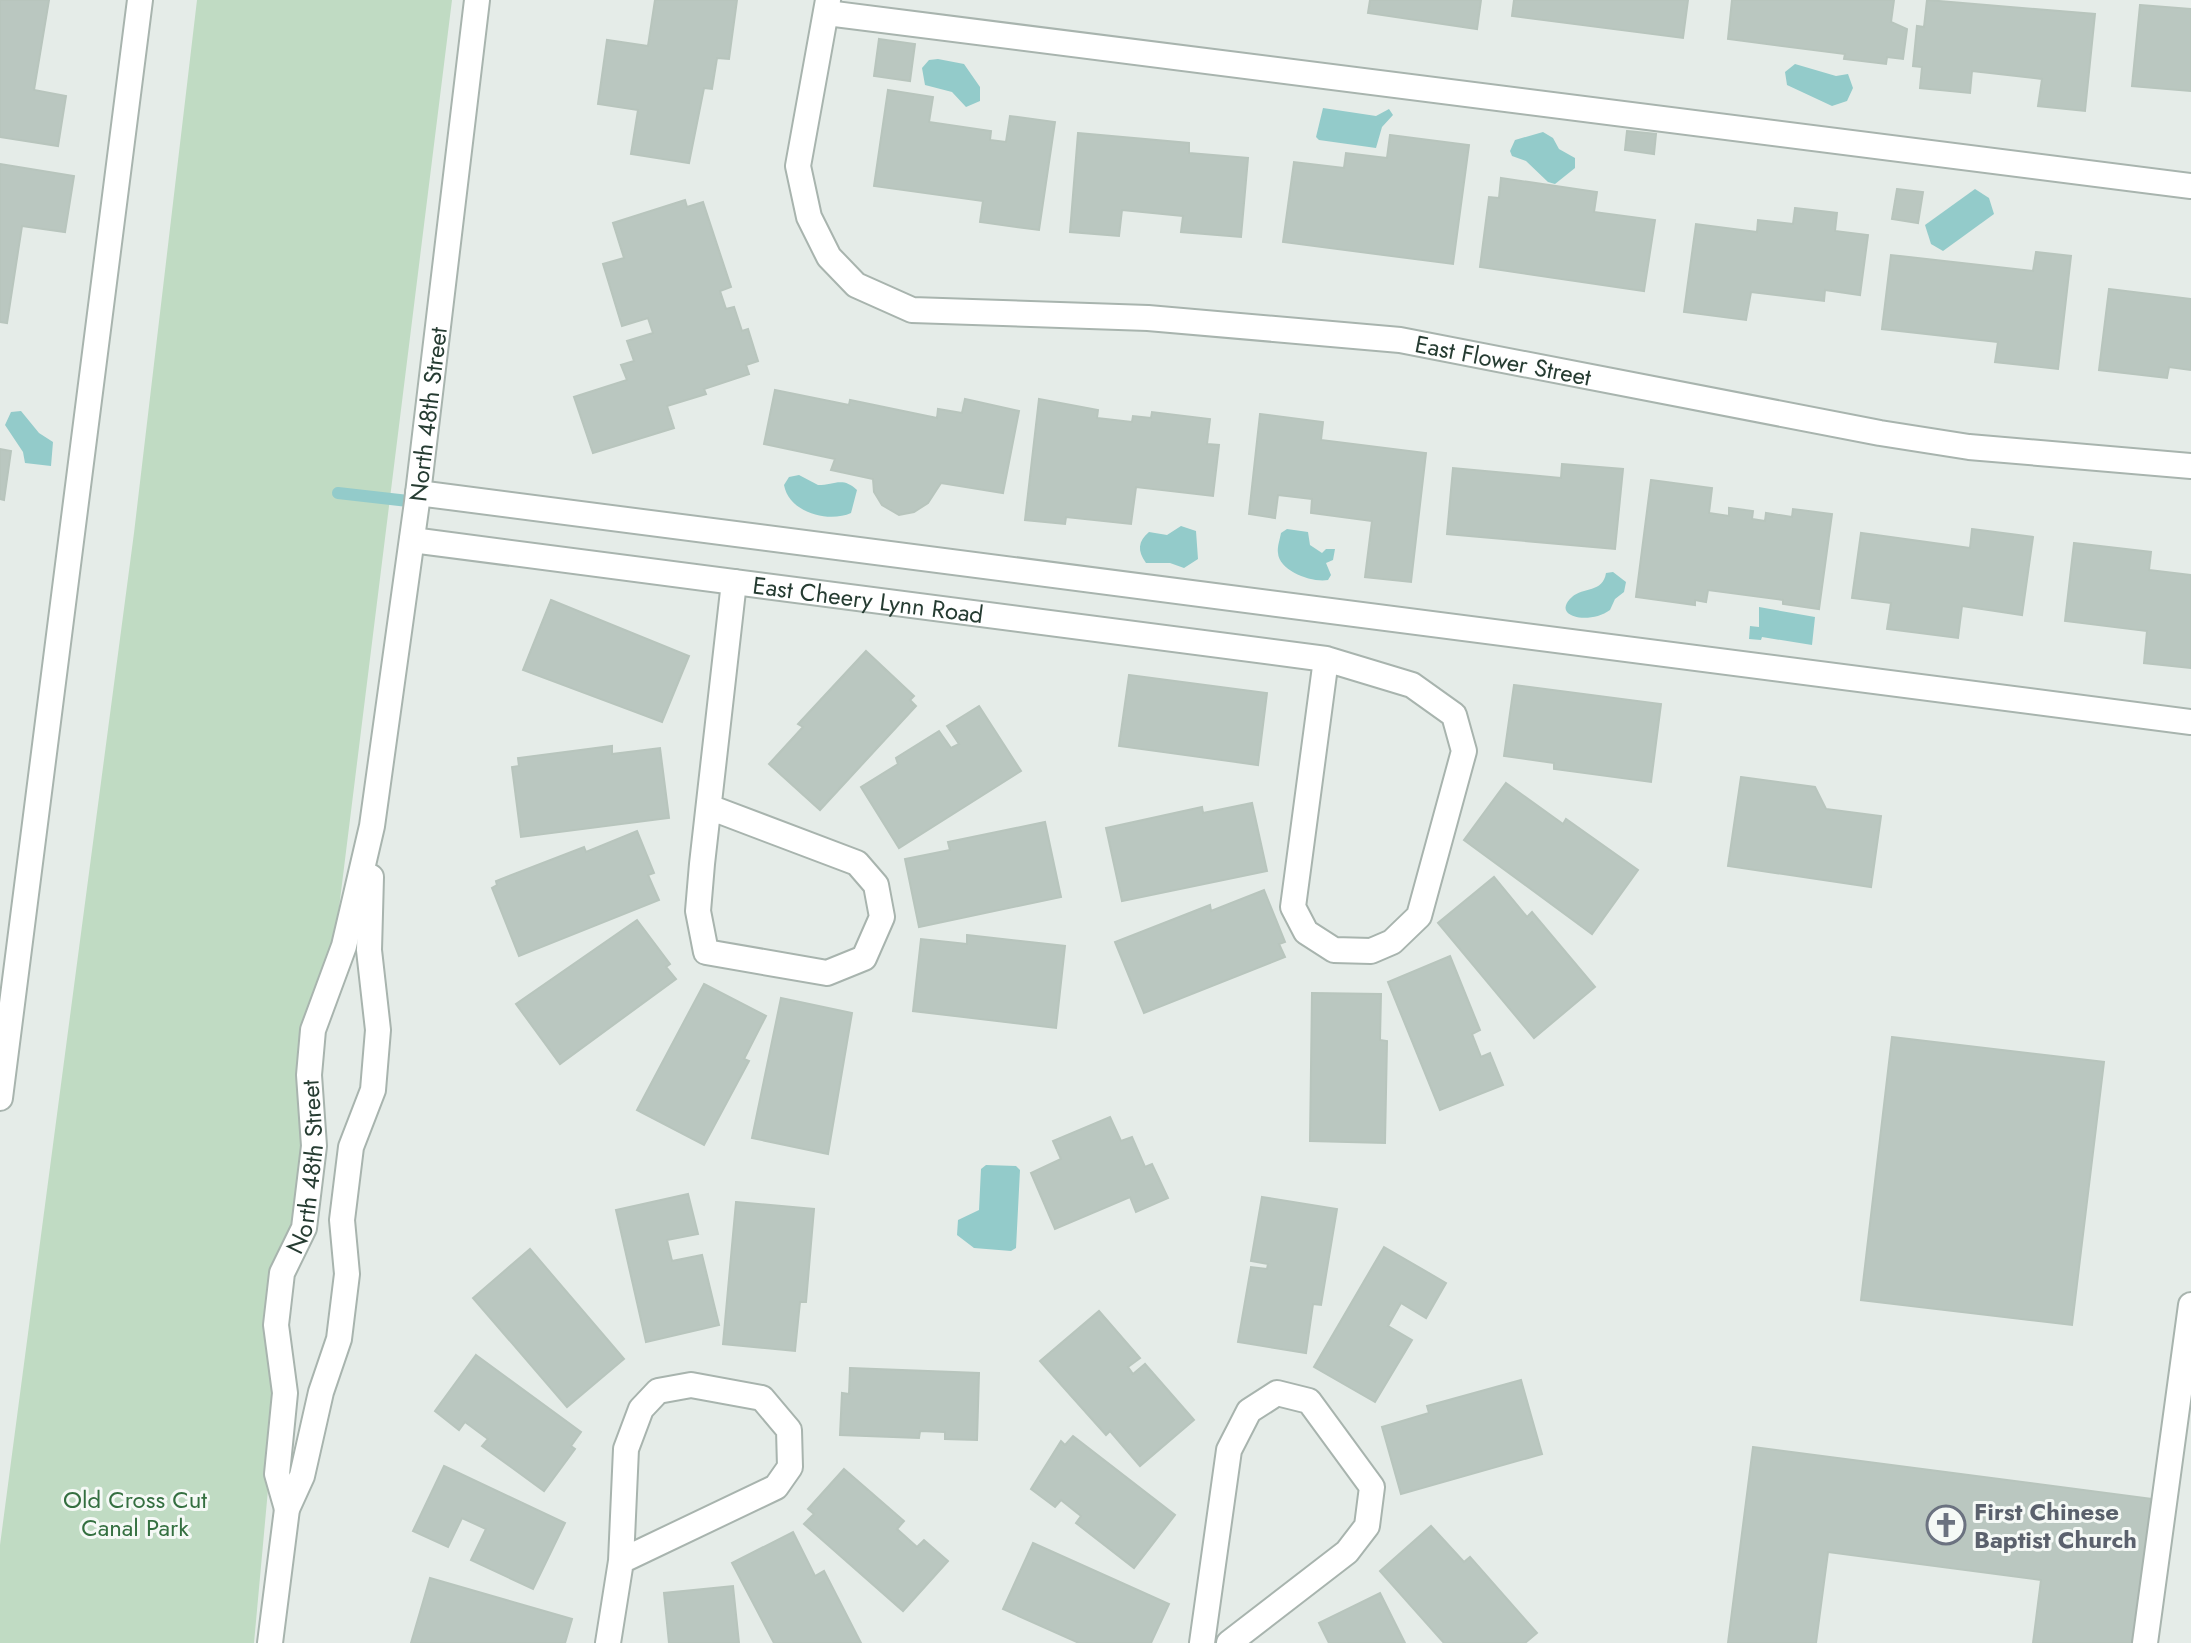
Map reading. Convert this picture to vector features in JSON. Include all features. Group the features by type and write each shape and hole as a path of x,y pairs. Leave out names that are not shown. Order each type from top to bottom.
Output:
{"street":[{"path":"0,1098 140,0"},
{"name":"North 48th Street","path":"287,1509 277,1474 285,1393 276,1325 282,1273 304,1228 314,1146 309,1075 313,1030 344,946 372,826 418,493 477,0"},
{"path":"828,7 2191,186"},
{"name":"East Flower Street","path":"828,7 798,166 809,217 829,257 856,285 912,310 1148,318 1400,340 1969,447 2191,466"},
{"path":"418,493 2191,722"},
{"name":"East Cheery Lynn Road","path":"412,540 1326,659 1412,685 1454,715 1464,751 1419,916 1392,942 1371,951 1334,950 1306,932 1293,907 1326,659"},
{"path":"709,807 857,863 876,885 882,917 864,958 827,973 706,952 698,911 709,807 734,582"},
{"name":"North 48th Street","path":"270,1643 287,1509 302,1476 321,1392 339,1339 347,1274 342,1220 351,1147 373,1090 378,1030 369,950 372,826"},
{"path":"2145,1643 2191,1305"},
{"path":"608,1643 621,1561 626,1449 641,1409 658,1391 691,1385 762,1398 789,1430 790,1467 776,1487 621,1561"},
{"path":"1202,1643 1229,1450 1249,1411 1277,1393 1309,1401 1372,1487 1367,1526 1347,1552 1229,1643"}],"green space":[{"name":"Old Cross Cut Canal Park","path":"197,0 452,0 334,948 293,1222 274,1271 277,1391 254,1643 0,1643 0,1545 134,533"}],"water":[{"path":"929,60 964,64 980,87 980,101 966,107 952,92 925,85 922,68"},
{"path":"1795,64 1836,76 1848,74 1853,88 1847,101 1832,106 1787,85 1785,72"},
{"path":"1323,108 1376,116 1389,109 1393,115 1382,127 1376,148 1319,140 1316,137"},
{"path":"1543,132 1553,138 1559,149 1575,158 1575,168 1555,184 1548,182 1526,161 1512,156 1510,151 1515,140"},
{"path":"1975,189 1989,198 1994,214 1943,251 1931,244 1925,225"},
{"path":"21,411 39,433 53,442 51,466 25,463 23,452 5,425 11,412"},
{"path":"799,475 818,485 843,482 852,486 857,490 851,513 821,516 793,503 784,485 789,477"},
{"path":"1181,526 1196,531 1198,559 1184,568 1170,563 1146,563 1140,546 1145,535 1149,532 1167,535"},
{"path":"1287,529 1308,532 1310,545 1322,553 1326,549 1335,549 1333,560 1326,563 1331,575 1328,580 1305,578 1284,565 1278,548 1281,533"},
{"path":"1613,572 1626,582 1624,592 1615,599 1610,610 1602,615 1583,618 1569,614 1566,604 1572,597 1597,587 1606,573"},
{"path":"1759,607 1815,617 1812,645 1762,637 1761,640 1749,639 1750,626 1759,627"},
{"path":"986,1165 1016,1166 1020,1170 1016,1248 1011,1251 974,1248 957,1235 958,1220 979,1210 981,1169"}],"building":[{"path":"0,0 49,0 34,90 66,96 58,146 0,137"},
{"path":"655,0 737,0 729,59 717,58 712,89 704,88 689,163 631,154 638,110 598,104 607,40 648,46"},
{"path":"1370,0 1481,0 1477,29 1368,13"},
{"path":"1514,0 1688,0 1683,38 1512,16"},
{"path":"1732,0 1894,0 1891,22 1907,29 1903,59 1887,57 1886,64 1844,59 1845,54 1728,39"},
{"path":"1927,0 2095,14 2085,111 2038,106 2042,79 1972,71 1970,93 1920,88 1922,67 1913,66 1917,26 1924,27"},
{"path":"2140,5 2191,9 2191,91 2132,86"},
{"path":"879,39 915,44 910,81 874,76"},
{"path":"888,90 933,97 929,122 991,131 990,140 1006,142 1010,116 1055,122 1039,230 980,222 983,201 874,186"},
{"path":"1627,131 1656,134 1654,154 1625,150"},
{"path":"1078,133 1189,143 1189,153 1248,158 1241,237 1181,232 1183,216 1122,210 1119,236 1070,232"},
{"path":"1390,135 1469,145 1453,264 1283,242 1294,162 1344,168 1346,153 1387,158"},
{"path":"0,164 74,176 65,232 22,226 7,323 0,322"},
{"path":"1501,178 1597,192 1594,212 1655,220 1644,291 1480,267 1489,197 1499,198"},
{"path":"1897,189 1923,192 1918,223 1892,219"},
{"path":"685,200 687,207 703,202 731,287 720,291 726,309 734,307 742,331 748,329 758,361 746,365 749,374 704,389 706,394 667,406 674,428 593,453 574,397 627,380 621,365 634,361 627,341 653,333 648,318 622,326 603,264 624,258 613,223"},
{"path":"1795,208 1837,213 1835,231 1868,235 1860,295 1825,290 1824,301 1751,292 1746,320 1684,312 1696,224 1757,232 1758,220 1793,224"},
{"path":"2036,252 2071,256 2058,369 1995,362 1998,342 1882,329 1891,255 2033,271"},
{"path":"2109,289 2191,299 2191,370 2169,367 2167,378 2099,370"},
{"path":"775,390 849,405 850,400 937,418 938,409 962,413 965,399 1019,411 1003,493 941,483 928,503 914,512 899,515 882,505 874,492 873,479 831,470 835,459 764,444"},
{"path":"1039,399 1098,410 1097,418 1132,422 1133,416 1151,418 1152,412 1210,419 1207,444 1219,445 1213,496 1136,487 1131,524 1066,517 1065,524 1025,520"},
{"path":"1260,414 1323,422 1321,440 1426,453 1411,582 1365,577 1372,521 1311,513 1312,499 1278,495 1275,518 1249,514"},
{"path":"0,449 11,451 4,500 0,499"},
{"path":"1562,464 1623,469 1615,549 1447,534 1453,468 1561,478"},
{"path":"1651,480 1712,488 1709,513 1729,516 1729,508 1753,511 1752,519 1765,521 1766,513 1792,517 1793,509 1832,514 1819,609 1783,604 1783,600 1708,590 1706,602 1695,600 1695,605 1636,597"},
{"path":"1972,529 2033,537 2022,615 1962,606 1958,638 1887,629 1891,603 1852,598 1861,533 1970,548"},
{"path":"2074,543 2151,552 2149,570 2191,575 2191,668 2144,663 2147,631 2065,621"},
{"path":"551,600 689,656 662,722 523,670"},
{"path":"866,651 914,696 910,700 916,706 820,810 769,764 803,727 798,724"},
{"path":"1129,675 1267,693 1258,765 1119,746"},
{"path":"1514,685 1661,704 1651,782 1554,769 1554,763 1504,756"},
{"path":"979,706 1021,771 899,848 861,787 898,764 896,758 939,731 951,748 959,744 947,726"},
{"path":"612,746 612,754 660,748 669,818 521,837 512,767 519,766 518,758"},
{"path":"1741,777 1815,787 1826,809 1881,816 1871,887 1728,866"},
{"path":"1506,783 1563,824 1566,819 1638,870 1592,934 1464,840"},
{"path":"1252,803 1267,871 1122,901 1106,828 1202,807 1203,813"},
{"path":"1045,822 1061,897 919,927 905,859 950,850 948,842"},
{"path":"637,831 654,873 648,875 659,900 519,956 492,888 497,885 496,881 584,847 586,852"},
{"path":"1494,877 1527,917 1532,912 1595,987 1534,1038 1438,923"},
{"path":"1264,890 1285,942 1279,944 1285,957 1144,1013 1115,942 1210,905 1211,911"},
{"path":"637,920 670,964 666,967 676,979 560,1064 516,1004"},
{"path":"967,935 1065,946 1056,1028 913,1011 921,939 967,944"},
{"path":"1450,956 1480,1030 1472,1034 1481,1057 1490,1053 1503,1085 1440,1110 1388,982"},
{"path":"704,984 766,1016 744,1059 749,1061 704,1145 637,1110"},
{"path":"1312,993 1381,994 1380,1040 1387,1041 1385,1143 1310,1141"},
{"path":"781,998 852,1013 828,1154 752,1138"},
{"path":"1892,1037 2104,1062 2072,1325 1861,1300"},
{"path":"1110,1117 1121,1141 1132,1137 1145,1167 1152,1164 1168,1198 1136,1212 1130,1197 1055,1229 1031,1173 1061,1159 1053,1141"},
{"path":"688,1194 698,1234 667,1240 672,1261 702,1255 719,1325 646,1342 616,1210"},
{"path":"1262,1197 1337,1209 1321,1305 1313,1304 1306,1353 1238,1342 1251,1267 1267,1269 1268,1264 1251,1261"},
{"path":"736,1202 814,1209 806,1302 800,1302 795,1351 723,1344"},
{"path":"1384,1247 1446,1283 1426,1318 1401,1303 1388,1326 1412,1340 1375,1402 1314,1367"},
{"path":"530,1249 624,1359 567,1407 473,1298"},
{"path":"1099,1311 1140,1358 1128,1367 1133,1374 1145,1364 1194,1420 1140,1466 1110,1431 1106,1435 1040,1361"},
{"path":"476,1355 581,1432 571,1446 575,1449 544,1491 482,1446 488,1439 465,1422 459,1430 435,1411"},
{"path":"850,1368 979,1373 977,1440 945,1439 945,1432 920,1431 919,1438 840,1435 842,1393 849,1394"},
{"path":"1521,1380 1542,1454 1401,1494 1382,1427 1429,1413 1427,1406"},
{"path":"1073,1436 1175,1515 1134,1568 1076,1523 1081,1516 1061,1500 1055,1507 1031,1489 1061,1441 1065,1445"},
{"name":"First Chinese Baptist Church","path":"1753,1447 2153,1499 2134,1643 2033,1643 2041,1580 1828,1552 1816,1643 1728,1643"},
{"path":"444,1466 565,1523 533,1589 471,1560 486,1529 462,1518 448,1547 413,1531"},
{"path":"844,1469 904,1521 897,1529 917,1547 924,1540 948,1561 903,1611 804,1524 814,1514 808,1509"},
{"path":"1431,1526 1464,1562 1470,1557 1537,1633 1525,1643 1444,1643 1380,1571"},
{"path":"793,1532 815,1576 824,1571 861,1643 774,1643 732,1563"},
{"path":"1033,1543 1169,1604 1151,1643 1079,1643 1003,1609"},
{"path":"430,1578 572,1619 565,1643 411,1643"},
{"path":"733,1586 739,1643 669,1643 664,1593"},
{"path":"1380,1593 1405,1643 1329,1643 1319,1623"}],"waterway":[{"path":"338,493 417,502"}],"place":[{"name":"First Chinese Baptist Church","path":"1946,1525"}]}
